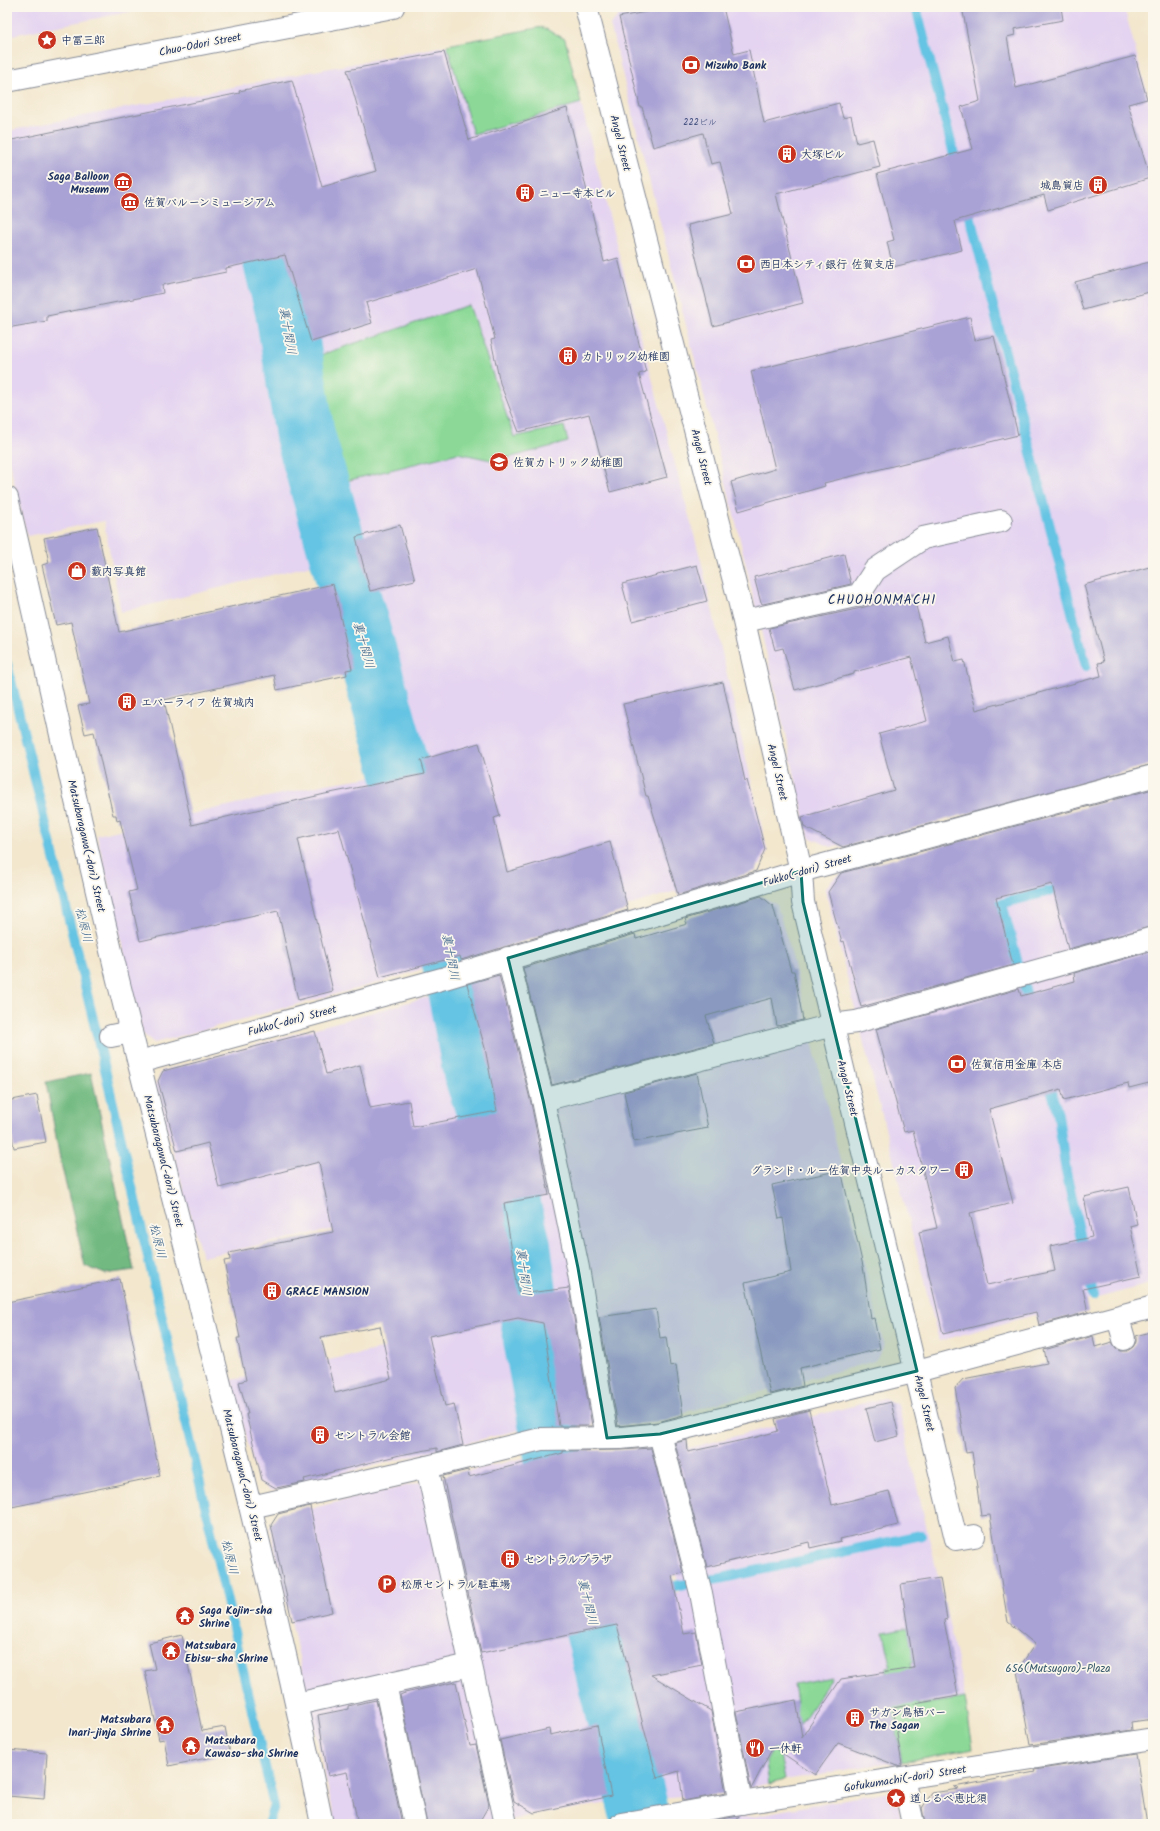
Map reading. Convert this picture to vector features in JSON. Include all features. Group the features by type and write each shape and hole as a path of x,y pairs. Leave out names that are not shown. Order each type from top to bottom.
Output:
{"street":[{"name":"Chuo-Odori Street","path":"7,82 393,7"},
{"name":"Angel Street","path":"586,7 744,621 801,871 803,902 917,1371 965,1538"},
{"name":"Matsubaragawa(-dori) Street","path":"7,498 121,1034 139,1062 251,1507 297,1704 322,1824"},
{"path":"744,621 859,596 875,570 923,538 1001,521"},
{"name":"Fukko(-dori) Street","path":"139,1062 454,975 801,871 1153,776"},
{"path":"542,1100 833,1025 856,1022 1153,938"},
{"path":"508,958 542,1100 578,1268 607,1438"},
{"path":"251,1507 427,1467 541,1439 607,1438 660,1434 917,1371 1118,1318 1153,1307"},
{"path":"1118,1318 1124,1339"},
{"path":"660,1434 701,1593 741,1803"},
{"path":"427,1467 506,1824"},
{"path":"297,1704 470,1665"},
{"path":"385,1684 416,1824"},
{"name":"Gofukumachi(-dori) Street","path":"621,1824 658,1821 741,1803 903,1778 1152,1734"},
{"path":"903,1778 913,1824"}],"highlighted area":[{"path":"801,871 803,902 917,1371 660,1434 607,1438 578,1268 543,1100 508,958"}],"shaded area":[{"path":"7,7 154,7 7,36"},
{"path":"648,7 1124,7 1153,115 1153,760 831,847 809,837 735,518 610,25 622,12"},
{"path":"542,27 565,39 618,251 701,561 767,850 761,865 370,985 154,1043 143,1034 97,835 326,784 390,774 398,763 380,698 364,606 308,403 301,356 291,356 305,435 340,558 121,612 104,521 27,536 7,453 7,131"},
{"path":"1153,790 1153,1283 939,1341 825,889 835,877"},
{"path":"765,898 777,905 793,960 884,1346 875,1361 685,1412 619,1424 556,1421 271,1491 258,1482 232,1380 415,1342 387,1218 202,1257 155,1085 162,1071 520,971"},
{"path":"884,1398 898,1405 950,1628 965,1698 973,1748 785,1780 729,1792 660,1798 626,1684 606,1608 679,1592 676,1573 600,1589 565,1450 658,1456"},
{"path":"541,1454 593,1691 622,1801 527,1816 497,1824 336,1824 270,1527 278,1516"},
{"path":"890,1791 896,1794 902,1824 707,1824"}],"green space":[{"path":"542,27 565,39 581,103 473,134 447,45"},
{"path":"469,305 514,437 564,426 568,442 496,461 458,453 334,484 308,359"},
{"path":"91,1073 134,1270 105,1274 85,1266 60,1159 46,1082"},
{"path":"904,1628 913,1628 917,1662 911,1663 918,1705 965,1698 973,1748 902,1762 887,1672 887,1667 891,1666 884,1632"},
{"path":"832,1677 780,1755 785,1780 769,1784 766,1762 779,1737 782,1705 797,1703 794,1684"}],"building":[{"path":"673,7 723,7 734,54 749,50 764,123 839,103 843,118 851,116 857,143 873,139 880,167 776,194 803,303 713,326 688,225 733,214 720,162 711,164 703,133 653,147 642,107 640,107 619,17"},
{"path":"962,7 1061,7 1063,20 1014,29 1015,35 1007,37 1016,88 1135,56 1147,99 1128,104 1150,178 1048,210 1044,195 955,221 962,250 893,267 887,242 894,240 877,174 973,149 961,107 980,101"},
{"path":"444,52 469,140 567,108 604,262 618,258 646,372 639,374 667,477 610,492 589,414 519,432 500,383 491,340 495,339 477,269 366,303 372,323 311,342 285,255 226,268 226,272 162,285 163,293 47,316 47,321 7,328 7,141 240,93 239,91 292,80 322,187 376,171 347,70"},
{"path":"1153,261 1153,291 1083,310 1075,282"},
{"path":"970,317 975,340 994,336 1018,435 824,483 825,486 739,511 731,482 775,469 751,371"},
{"path":"400,525 415,580 370,591 356,537"},
{"path":"97,527 119,632 333,584 352,669 346,670 347,675 277,690 274,675 164,700 192,825 325,794 425,774 421,760 479,743 500,816 494,818 507,872 610,842 628,910 461,960 460,956 380,977 339,829 298,839 333,991 298,1000 278,911 140,941 129,892 137,890 120,820 117,821 116,815 113,815 94,732 85,734 78,706 89,704 71,622 56,625 42,565 49,563 44,538"},
{"path":"844,554 851,584 763,604 761,603 754,577"},
{"path":"697,565 707,601 632,621 622,584"},
{"path":"1153,566 1153,764 843,847 804,827 802,817 894,790 879,734 927,721 911,657 795,690 783,648 775,650 769,628 857,609 913,594 925,642 948,636 955,662 964,660 976,710 1101,676 1098,663 1104,662 1084,585"},
{"path":"723,682 745,781 747,780 765,849 756,871 678,895 648,796 646,796 623,704"},
{"path":"1153,789 1153,926 1068,949 1052,884 996,898 1013,965 861,1007 844,941 842,942 828,892 841,873"},
{"path":"761,896 773,906 791,971 794,971 803,1020 777,1026 772,998 706,1016 714,1043 552,1085 523,968 635,934 636,939 687,924 685,919"},
{"path":"1153,951 1153,1082 1129,1088 1128,1083 1064,1100 1061,1089 989,1109 1013,1203 970,1213 987,1285 1055,1271 1050,1246 1092,1237 1084,1197 1129,1187 1137,1224 1130,1226 1141,1276 1083,1289 1088,1312 1039,1325 1036,1312 943,1334 919,1232 937,1228 913,1130 904,1132 876,1029 1019,989 1021,996 1075,981 1074,973"},
{"path":"499,975 531,1103 549,1195 504,1203 519,1294 569,1288 592,1426 559,1426 543,1323 518,1318 429,1336 445,1406 454,1404 463,1445 437,1452 437,1448 400,1455 304,1479 305,1482 276,1488 262,1480 246,1414 248,1414 239,1382 246,1380 237,1338 240,1338 224,1261 230,1260 229,1253 333,1232 319,1162 219,1188 208,1143 177,1151 158,1081 163,1071 315,1031 326,1074 360,1065 370,1108 409,1101 413,1127 497,1111 485,1048 467,984","holes":["380,1326 391,1379 335,1393 321,1337"]},
{"path":"697,1073 708,1128 634,1142 624,1092"},
{"path":"37,1095 46,1142 14,1148 7,1111 7,1101"},
{"path":"841,1170 863,1266 871,1319 874,1318 880,1349 800,1368 803,1386 770,1394 745,1283 791,1272 783,1218 779,1219 772,1185"},
{"path":"120,1279 160,1476 7,1508 7,1302"},
{"path":"656,1309 660,1338 666,1337 670,1366 676,1365 683,1415 658,1422 618,1426 599,1317"},
{"path":"1153,1331 1153,1719 1131,1722 1132,1730 1030,1745 1017,1671 1035,1644 1008,1622 990,1515 981,1516 972,1452 966,1453 955,1388 963,1379 1047,1363 1044,1350 1093,1336 1095,1347 1112,1342 1116,1348 1121,1351 1127,1351 1133,1347 1136,1342 1136,1336"},
{"path":"891,1402 899,1436 875,1442 866,1408"},
{"path":"809,1410 832,1505 889,1491 898,1525 810,1548 809,1542 707,1567 675,1443 687,1440 688,1452 757,1437 778,1431 775,1419"},
{"path":"651,1448 683,1573 672,1576 684,1634 696,1632 702,1665 651,1675 711,1711 726,1793 683,1801 679,1771 657,1778 617,1625 481,1653 443,1476 468,1470 469,1477 563,1453 563,1451"},
{"path":"310,1506 332,1612 292,1621 271,1525 278,1514"},
{"path":"940,1578 947,1619 944,1620 958,1696 893,1708 902,1765 898,1766 838,1743 815,1775 773,1747 751,1789 736,1712 796,1700 802,1737 841,1679 914,1668 901,1584"},
{"path":"182,1635 202,1731 225,1727 230,1753 169,1766 164,1739 159,1740 145,1671 155,1669 149,1643"},
{"path":"456,1682 470,1746 476,1745 489,1805 478,1824 427,1824 400,1695"},
{"path":"376,1700 402,1824 358,1824 347,1772 328,1776 318,1715 348,1709 348,1706"},
{"path":"597,1725 611,1796 534,1813 514,1801 500,1740 549,1729 550,1735"},
{"path":"7,1750 47,1753 44,1799 7,1796"},
{"path":"1136,1754 1147,1824 925,1824 922,1808 932,1793 959,1789 954,1787 1035,1772 1034,1770"},
{"path":"739,1816 735,1824 694,1824"}],"waterway":[{"path":"916,7 957,166"},
{"name":"裏十間川","path":"253,178 285,311 305,435 446,932 473,1073 490,1122 521,1245 533,1339 557,1473 642,1824"},
{"path":"967,205 1086,666"},
{"name":"松原川","path":"7,664 102,1056 274,1806 268,1824"},
{"path":"996,905 1066,887"},
{"path":"1002,904 1030,1008"},
{"path":"1049,1079 1058,1115 1066,1172 1084,1252"},
{"path":"1089,1275 1093,1296"},
{"path":"662,1588 718,1579 921,1535"}],"place":[{"name":"中冨三郎","path":"47,40"},
{"name":"Mizuho Bank","path":"691,65"},
{"name":"大塚ビル","path":"787,154"},
{"name":"Saga Balloon Museum","path":"123,182"},
{"name":"城島質店","path":"1098,185"},
{"name":"ニュー寺本ビル","path":"525,193"},
{"name":"佐賀バルーンミュージアム","path":"130,202"},
{"name":"西日本シティ銀行 佐賀支店","path":"746,264"},
{"name":"カトリック幼稚園","path":"568,356"},
{"name":"佐賀カトリック幼稚園","path":"499,462"},
{"name":"藪内写真館","path":"77,571"},
{"name":"エバーライフ 佐賀城内","path":"127,702"},
{"name":"佐賀信用金庫 本店","path":"957,1064"},
{"name":"グランド・ルー佐賀中央ルーカスタワー","path":"964,1170"},
{"name":"GRACE MANSION","path":"272,1291"},
{"name":"セントラル会館","path":"320,1435"},
{"name":"セントラルプラザ","path":"510,1559"},
{"name":"松原セントラル駐車場","path":"387,1584"},
{"name":"Saga Kojin-sha Shrine","path":"185,1616"},
{"name":"Matsubara Ebisu-sha Shrine","path":"171,1651"},
{"name":"サガン鳥栖バー The Sagan","path":"855,1718"},
{"name":"Matsubara Inari-jinja Shrine","path":"165,1725"},
{"name":"Matsubara Kawaso-sha Shrine","path":"191,1746"},
{"name":"一休軒","path":"755,1748"},
{"name":"道しるべ恵比須","path":"896,1798"}],"district":[{"name":"CHUOHONMACHI","path":"882,599"}],"park label":[{"name":"656(Mutsugoro)-Plaza","path":"1058,1668"}]}
